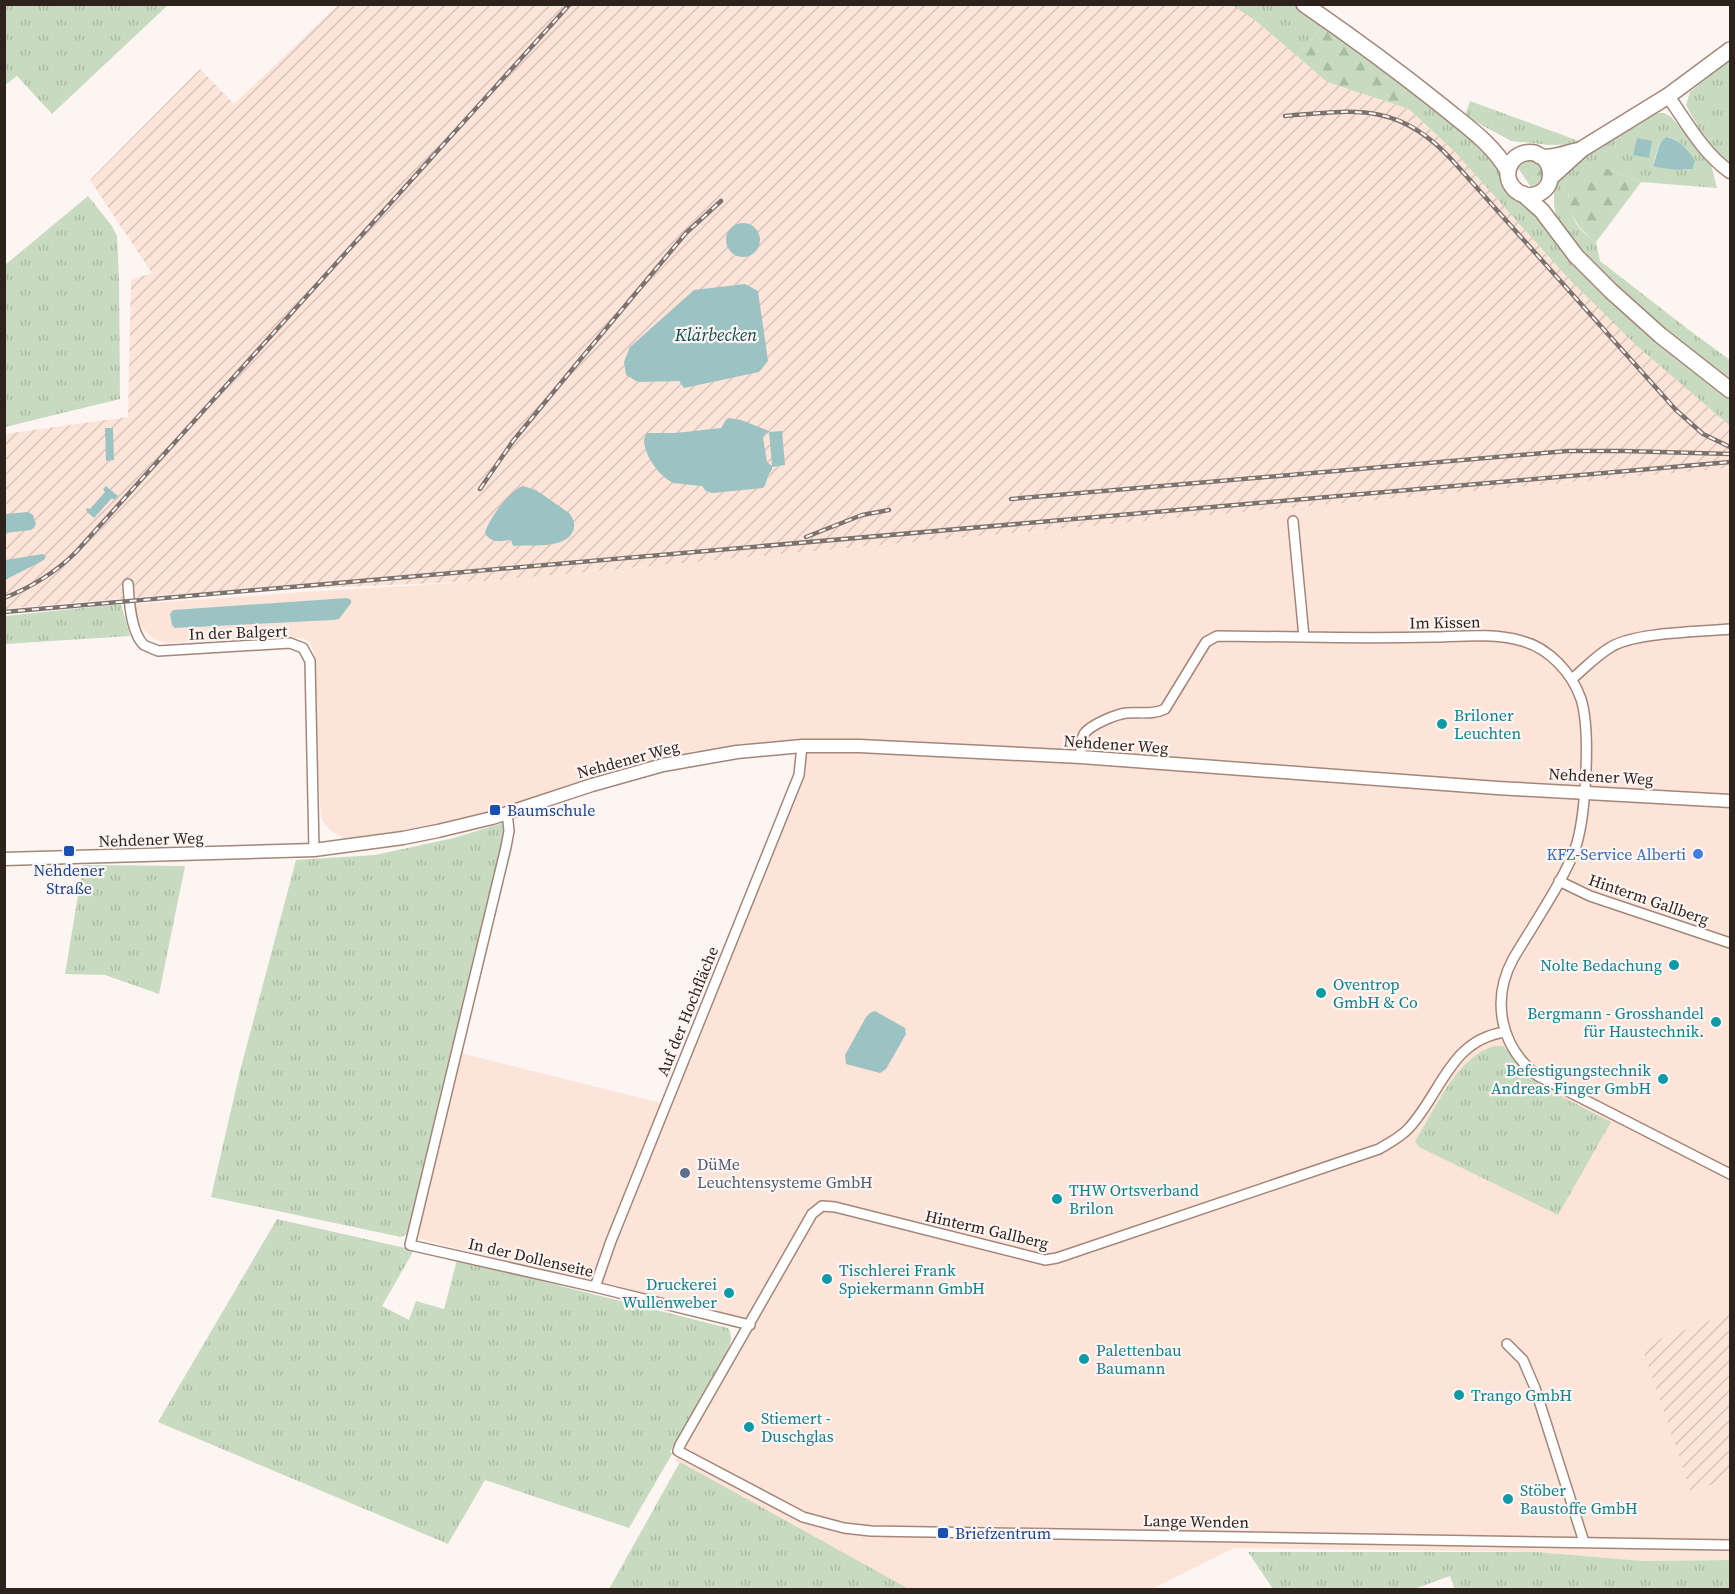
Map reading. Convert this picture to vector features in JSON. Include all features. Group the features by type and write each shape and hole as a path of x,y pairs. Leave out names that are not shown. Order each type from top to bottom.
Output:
{"main road":[{"path":"1304,4 1382,58 1482,137 1508,171 1511,185 1536,205 1576,256 1652,328 1731,390"},
{"path":"1523,194 1539,194 1582,149 1668,96 1731,50"},
{"path":"1482,137 1505,148 1543,157 1549,166 1551,222"},
{"path":"1543,157 1582,149"},
{"path":"1508,171 1514,159 1523,153"}],"street":[{"path":"1668,96 1699,141 1714,159 1731,172"},
{"path":"1293,520 1304,637"},
{"name":"In der Balgert","path":"128,584 136,633 145,645 158,651 290,642 303,648 310,661 314,850"},
{"path":"1572,679 1613,645 1633,639 1731,629"},
{"name":"Im Kissen","path":"1081,758 1083,736 1090,728 1124,713 1149,713 1165,709 1206,642 1217,636 1489,636 1521,640 1541,648 1572,679 1581,701 1585,727 1585,791"},
{"name":"Nehdener Weg","path":"4,859 314,850 415,836 464,825 663,765 737,752 802,746 859,746 1081,758 1485,787 1731,801"},
{"name":"Auf der Hochfläche","path":"595,1287 611,1241 799,775 802,746"},
{"name":"Hinterm Gallberg","path":"1585,791 1578,842 1568,865 1513,959 1507,974 1501,1006 1504,1032 1520,1059 1538,1076 1731,1174"},
{"name":"In der Dollenseite","path":"507,812 509,831 506,847 410,1245 750,1325"},
{"name":"Hinterm Gallberg","path":"1559,881 1590,896 1731,943"},
{"name":"Hinterm Gallberg","path":"750,1325 812,1214 822,1206 835,1207 1045,1260 1057,1258 1379,1149 1408,1129 1458,1057 1472,1044 1489,1034 1504,1032"},
{"name":"Lange Wenden","path":"750,1325 678,1451 803,1517 844,1528 871,1531 1731,1545"},
{"path":"1507,1344 1523,1360 1535,1388 1584,1542"}],"shaded area":[{"path":"1232,4 1256,21 1327,82 1409,109 1455,152 1638,347 1730,426 1730,468 485,581 175,594 5,609 4,434 128,417 131,280 152,273 90,180 200,69 234,104 338,5"},
{"path":"1730,468 1730,1560 1643,1561 1536,1552 1234,1548 1152,1589 908,1589 675,1461 756,1324 412,1237 456,1052 669,1105 776,847 806,768 795,742 694,751 631,767 503,810 419,832 348,841 330,830 322,820 314,653 310,643 303,638 298,638 166,643 154,639 144,630 135,604 485,581"},
{"path":"1730,1313 1730,1478 1691,1492 1642,1346"}],"green space":[{"path":"5,4 168,5 52,114 17,76 5,85"},
{"path":"1232,5 1298,5 1324,23 1298,57 1256,21"},
{"path":"1324,23 1419,96 1409,109 1327,82 1298,57"},
{"path":"1730,59 1730,161 1726,162 1704,135 1686,105 1690,92"},
{"path":"1419,96 1496,159 1505,184 1730,396 1730,426 1638,347 1568,278 1455,152 1409,109"},
{"path":"1470,101 1587,144 1549,145 1511,141 1465,116"},
{"path":"1664,113 1671,117 1710,161 1717,188 1641,182 1608,169 1568,193 1571,210 1575,222 1596,242 1600,261 1730,360 1730,385 1627,300 1558,226 1554,190 1558,178 1574,162 1648,116","holes":["1669,137 1691,155 1695,163 1693,169 1678,170 1653,165 1662,141"]},
{"path":"1528,160 1538,164 1543,172 1540,181 1531,187 1518,168"},
{"path":"1592,169 1608,169 1641,182 1596,242 1577,224 1571,210 1568,193 1569,183"},
{"path":"88,196 112,226 117,236 120,399 5,427 5,265"},
{"path":"121,604 130,636 5,644 5,616"},
{"path":"502,823 504,834 409,1233 401,1237 211,1197 240,1071 296,860 375,855 454,838"},
{"path":"83,865 185,866 159,994 105,975 65,974"},
{"path":"1494,1046 1503,1046 1528,1076 1547,1089 1611,1122 1558,1215 1419,1147 1415,1141 1457,1073 1480,1052"},
{"path":"277,1219 414,1250 382,1306 409,1320 416,1301 444,1309 457,1260 728,1328 731,1335 730,1345 670,1452 672,1454 629,1528 485,1480 448,1544 158,1422"},
{"path":"680,1462 909,1589 609,1589"},
{"path":"1248,1552 1536,1552 1643,1561 1730,1560 1730,1589 1455,1590 1450,1576 1414,1589 1273,1589"}],"water":[{"path":"1667,137 1680,143 1690,153 1695,161 1693,169 1678,170 1653,165 1659,145"},
{"path":"1637,138 1652,141 1649,158 1633,155"},
{"path":"743,223 755,228 760,240 755,252 743,257 731,252 726,240 731,228"},
{"name":"Klärbecken","path":"745,284 758,291 768,361 759,372 684,388 679,381 638,382 626,375 624,362 630,347 694,290"},
{"path":"728,418 741,420 769,432 782,431 785,465 772,467 763,488 712,493 706,491 702,486 673,483 662,475 646,452 644,439 647,433 675,433 721,428","holes":["769,432 772,466 767,462 763,438"]},
{"path":"105,428 113,428 114,460 106,461"},
{"path":"106,486 118,496 114,500 112,498 94,518 86,508 90,509 105,492 103,489"},
{"path":"523,486 536,490 569,513 574,526 569,537 555,544 513,546 511,540 497,541 487,536 485,533 487,527 495,513 512,493"},
{"path":"28,512 33,515 36,524 34,528 5,533 5,514"},
{"path":"43,554 46,556 44,560 5,580 5,560"},
{"path":"347,598 351,600 351,603 339,619 333,620 175,628 172,625 170,614 173,610"},
{"path":"875,1011 905,1028 906,1034 886,1069 880,1073 846,1064 845,1055 866,1017"}],"railway":[{"path":"4,598 43,579 76,552 570,4"},
{"path":"1285,116 1334,112 1375,114 1395,119 1433,141 1676,410 1703,434 1730,447"},
{"path":"480,489 513,441 686,233 721,201"},
{"path":"1011,499 1567,451 1730,454"},
{"path":"4,612 1730,462"},
{"path":"806,537 862,515 889,510"}],"place":[{"name":"Briloner Leuchten","path":"1442,724"},
{"name":"Baumschule","path":"495,810"},
{"name":"Nehdener Straße","path":"69,851"},
{"name":"KFZ-Service Alberti","path":"1698,854"},
{"name":"Nolte Bedachung","path":"1674,965"},
{"name":"Oventrop GmbH & Co","path":"1321,993"},
{"name":"Bergmann - Grosshandel für Haustechnik.","path":"1716,1022"},
{"name":"Befestigungstechnik Andreas Finger GmbH","path":"1663,1079"},
{"name":"DüMe Leuchtensysteme GmbH","path":"685,1173"},
{"name":"THW Ortsverband Brilon","path":"1057,1199"},
{"name":"Tischlerei Frank Spiekermann GmbH","path":"827,1279"},
{"name":"Druckerei Wullenweber","path":"729,1293"},
{"name":"Palettenbau Baumann","path":"1084,1359"},
{"name":"Trango GmbH","path":"1459,1395"},
{"name":"Stiemert - Duschglas","path":"749,1427"},
{"name":"Stöber Baustoffe GmbH","path":"1508,1499"},
{"name":"Briefzentrum","path":"943,1533"}]}
